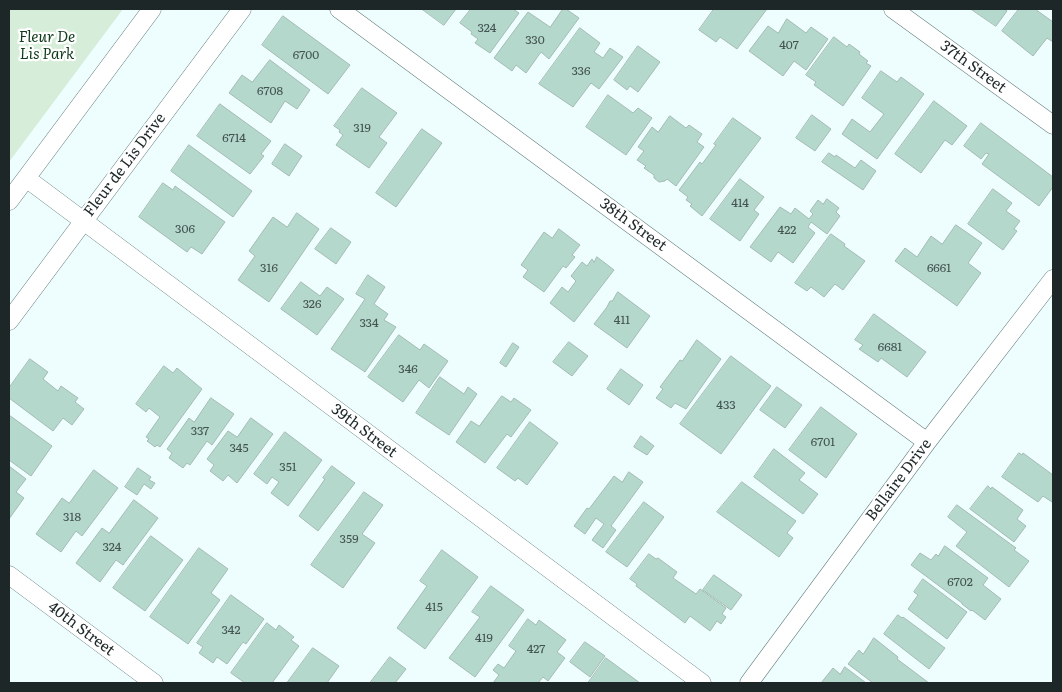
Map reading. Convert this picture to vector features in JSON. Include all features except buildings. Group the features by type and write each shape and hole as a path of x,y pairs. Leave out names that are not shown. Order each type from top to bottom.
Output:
{"street":[{"path":"9,201 152,9"},
{"name":"Fleur de Lis Drive","path":"9,320 242,9"},
{"name":"38th Street","path":"338,9 927,442"},
{"name":"37th Street","path":"893,9 1053,125"},
{"name":"39th Street","path":"26,178 702,683"},
{"name":"Bellaire Drive","path":"749,683 927,442 1053,279"},
{"name":"40th Street","path":"9,575 154,683"}],"green space":[{"name":"Fleur De Lis Park","path":"9,9 123,9 9,162"}]}
